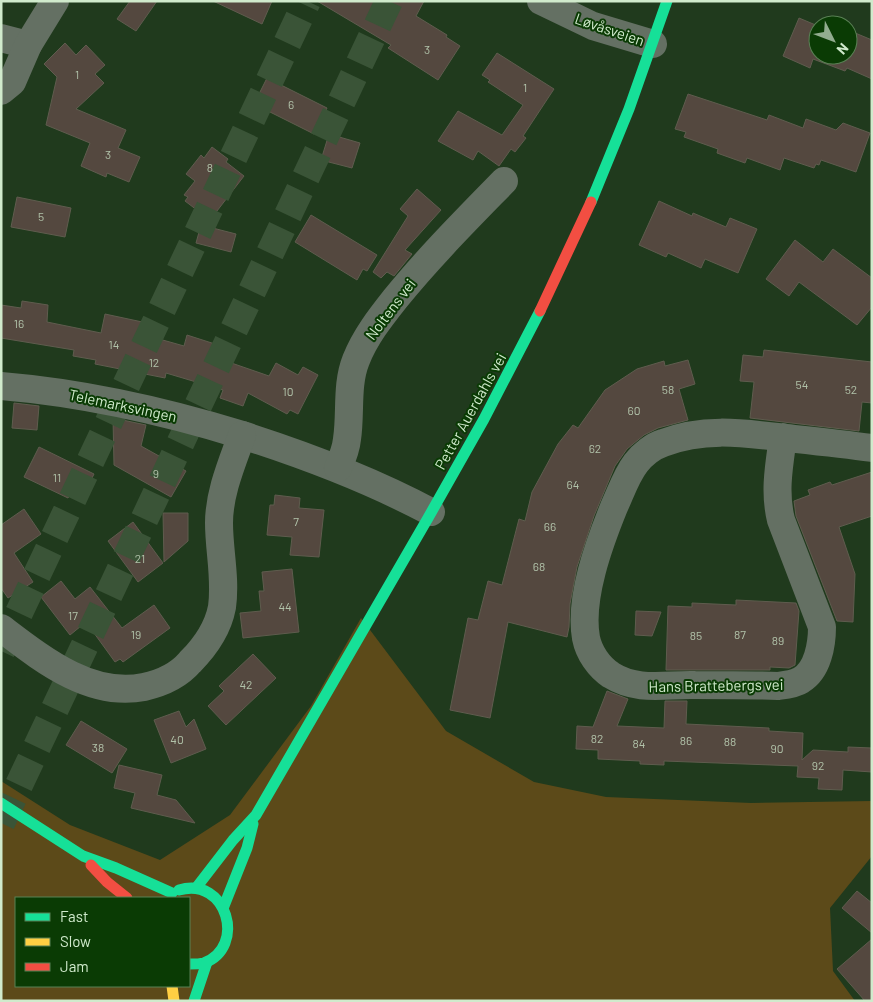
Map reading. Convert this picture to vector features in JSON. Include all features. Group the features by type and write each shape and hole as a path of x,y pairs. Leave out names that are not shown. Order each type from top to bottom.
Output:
{"street":[{"path":"1,91 12,82 28,45 55,1"},
{"name":"Løvåsveien","path":"542,1 592,26 653,44"},
{"name":"Petter Auerdahls vei","path":"196,888 233,840 256,815 431,512 525,342 574,242 624,121 667,1"},
{"path":"1,38 28,45"},
{"name":"Noltens vei","path":"338,468 347,441 351,378 364,342 391,304 426,263 504,180"},
{"name":"Telemarksvingen","path":"1,386 52,390 113,401 201,422 338,468 388,489 431,512"},
{"name":"Hans Brattebergs vei","path":"783,438 778,474 777,505 788,540 817,610 822,627 820,650 816,661 806,675 801,680 789,685 778,686 686,684 654,687 625,682 600,667 590,651 586,638 587,602 592,571 601,540 630,472 637,461 650,450 662,443 698,433 722,432 783,438 872,448"},
{"path":"1,628 47,661 80,680 97,685 133,689 155,685 172,677 186,667 211,636 221,608 224,588 219,523 223,493 242,435"},
{"path":"1,803 83,856 116,868 168,896 183,889 196,888 206,891 217,898 224,906 228,918 229,931 225,943 218,954 207,962 190,964"},
{"name":"Petter Auerdahls vei","path":"224,906 247,848 256,815"},
{"path":"83,856 107,882 126,897"},
{"path":"194,1001 207,962"},
{"path":"172,987 174,1001"}],"shaded area":[{"path":"361,618 446,731 534,782 606,797 751,803 872,801 872,856 830,908 833,971 855,1001 1,1001 1,781 70,825 160,860 230,815 311,706"}],"building":[{"path":"130,1 157,1 136,31 117,19"},
{"path":"213,1 272,1 262,24"},
{"path":"317,1 424,1 416,16 447,35 446,37 460,46 438,80 388,48 391,45"},
{"path":"799,18 808,22 808,65 811,65 810,68 783,56"},
{"path":"858,34 872,40 872,79 847,68 845,71 829,65 858,65"},
{"path":"65,43 76,55 86,45 105,65 95,74 104,83 76,109 126,130 118,148 140,157 129,182 107,173 106,177 81,166 90,143 46,125 57,77 44,64"},
{"path":"497,53 554,89 523,136 526,138 515,152 511,149 499,166 478,151 473,160 438,141 458,111 502,135 523,105 488,82 490,80 482,75"},
{"path":"267,78 327,108 314,134 254,104"},
{"path":"688,94 767,120 769,115 803,128 806,119 836,130 843,123 870,133 856,172 821,160 819,165 816,164 814,168 784,158 780,170 747,158 745,163 717,153 718,149 684,137 686,132 675,129"},
{"path":"329,134 360,143 352,168 321,160"},
{"path":"212,147 228,159 226,162 244,176 210,220 185,201 188,197 184,195 195,181 186,174 201,155 204,158"},
{"path":"417,189 441,210 405,250 412,254 394,276 387,272 381,278 373,272 408,216 400,209"},
{"path":"17,197 71,208 65,237 11,227"},
{"path":"659,201 692,216 693,213 726,227 730,218 757,229 738,273 705,259 701,268 668,253 666,257 639,245"},
{"path":"311,215 377,255 367,271 363,269 357,280 295,242"},
{"path":"201,225 236,234 231,252 196,243"},
{"path":"795,240 823,262 833,249 872,278 872,307 857,325 799,282 789,296 766,279"},
{"path":"22,301 48,305 47,322 101,333 105,314 147,323 145,335 184,346 187,335 218,345 215,355 218,356 217,358 269,376 276,363 298,375 303,367 318,375 298,414 290,410 287,414 248,393 243,406 220,398 223,390 166,373 165,378 95,364 96,360 73,356 74,350 1,338 1,305 21,308"},
{"path":"764,350 872,362 872,403 862,402 859,431 750,418 754,382 740,381 743,355 763,357"},
{"path":"688,360 695,384 679,389 688,420 658,428 644,435 627,449 615,466 594,516 577,567 570,604 567,637 508,622 490,718 450,710 468,618 478,620 488,581 502,585 519,519 525,521 532,492 558,444 573,425 578,428 605,390 637,369 664,361 665,366"},
{"path":"14,403 39,406 37,430 12,428"},
{"path":"113,418 146,425 141,446 186,471 171,497 114,465"},
{"path":"39,447 94,474 82,498 71,493 68,498 24,477"},
{"path":"872,472 872,516 839,527 855,574 853,622 837,621 796,516 794,501 810,495 808,490 830,482 832,485"},
{"path":"275,495 300,498 299,508 324,510 319,557 290,555 292,537 267,535 270,505 274,505"},
{"path":"24,509 41,534 14,553 33,582 8,598 1,588 1,525"},
{"path":"163,513 188,513 188,541 164,562"},
{"path":"133,522 163,563 138,582 108,541"},
{"path":"292,569 299,632 243,638 240,613 261,611 259,591 264,591 262,572"},
{"path":"61,581 75,599 90,587 122,628 154,605 170,628 123,662 120,659 115,662 86,622 70,635 41,597"},
{"path":"736,600 796,603 799,611 795,665 789,668 770,667 770,670 666,670 668,606 692,607 692,603 736,605"},
{"path":"636,611 661,612 652,636 635,635"},
{"path":"253,654 276,678 226,725 208,706 224,691 219,686"},
{"path":"607,691 628,699 617,726 664,728 665,701 687,701 686,724 769,728 769,731 803,733 802,760 813,750 848,752 848,747 872,748 872,772 843,770 842,790 818,789 819,778 797,777 798,766 664,761 664,765 640,764 640,761 598,759 598,750 576,749 577,726 593,727"},
{"path":"179,711 186,727 194,719 206,749 171,763 154,720"},
{"path":"81,721 127,749 112,773 66,745"},
{"path":"119,765 162,775 157,795 176,800 195,823 131,808 135,793 114,788"},
{"path":"857,891 872,903 872,933 842,908"},
{"path":"872,939 872,1001 865,1001 837,969"}],"tunnel":[{"path":"1,651 307,1"},
{"path":"1,823 389,1"}],"traffic: fast":[{"path":"591,202 629,109 667,1"},
{"path":"196,888 233,840 256,815 484,419 540,311"},
{"path":"1,803 83,856 116,868 172,893"},
{"path":"224,906 247,848 253,824"},
{"path":"179,890 196,888 209,893 219,903 226,915 228,929 225,943 217,955 204,963 190,964"},
{"path":"194,1001 207,962"}],"traffic: slow":[{"path":"172,987 174,1001"}],"traffic: jam":[{"path":"540,311 591,202"},
{"path":"91,865 107,882 126,897"}]}
